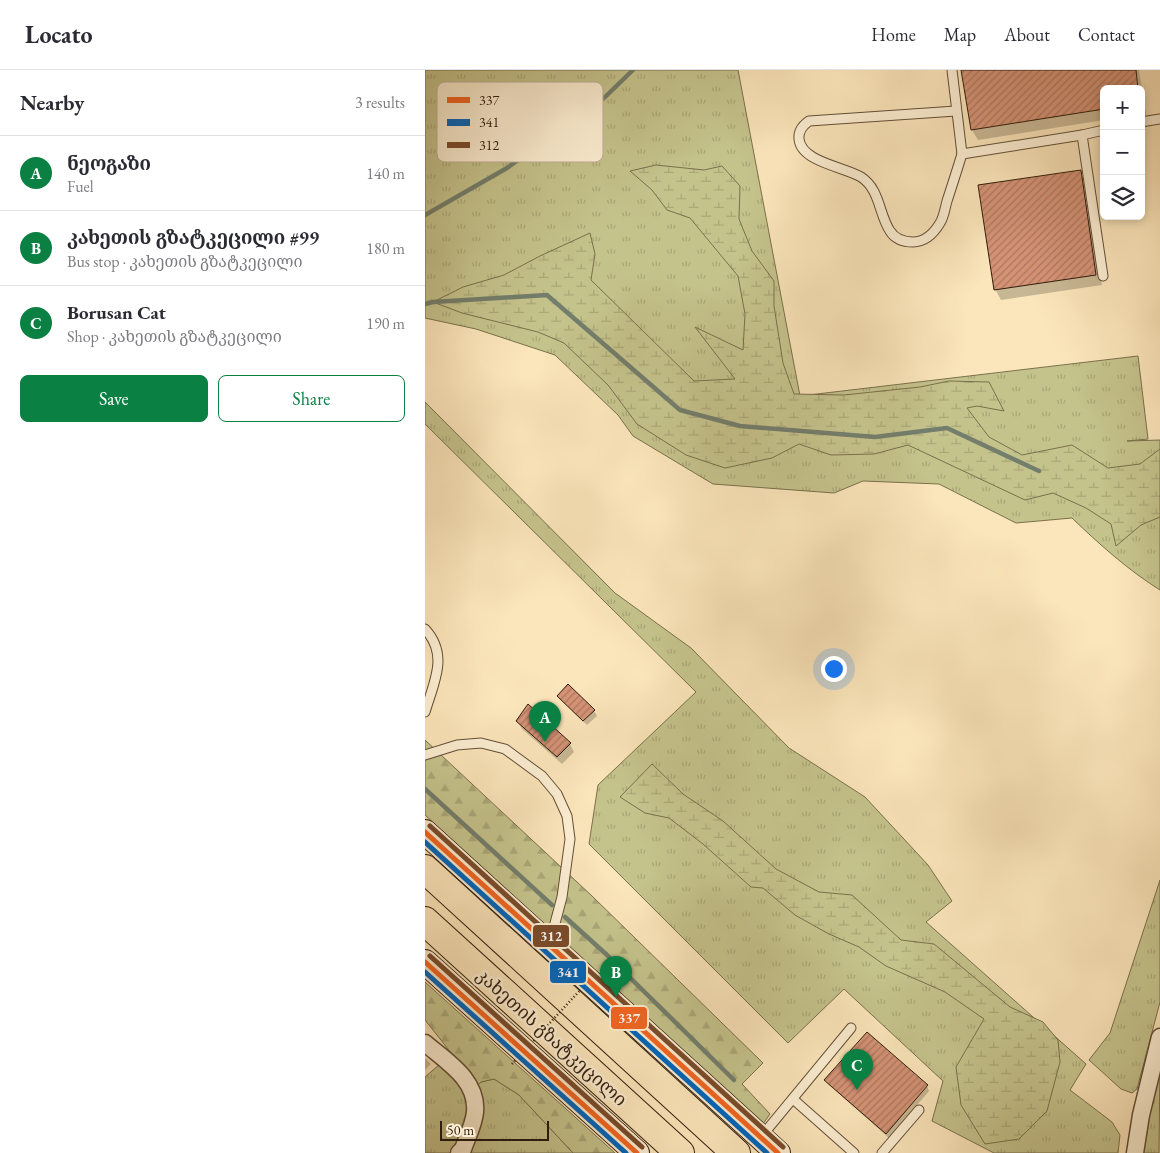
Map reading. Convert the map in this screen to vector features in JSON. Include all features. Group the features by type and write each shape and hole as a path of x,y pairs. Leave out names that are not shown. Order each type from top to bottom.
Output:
{"highway":[{"path":"425,869 736,1153"},
{"name":"კახეთის გზატკეცილი","path":"425,921 677,1151"},
{"path":"682,1102 757,1145"}],"street":[{"path":"425,832 560,955 757,1145 778,1153"},
{"name":"კახეთის გზატკეცილი","path":"428,972 637,1153"},
{"path":"1135,1153 1141,1115 1160,1037"},
{"path":"425,1043 459,1073 471,1087 475,1112 463,1149 459,1153"}],"lane":[{"path":"952,70 957,111 962,154 941,222 930,235 918,242 903,242 890,232 875,194 868,183 861,177 813,158 805,152 799,143 798,135 801,126 809,120 957,111"},
{"path":"1145,121 1160,119"},
{"path":"962,154 1082,136 1100,131"},
{"path":"1082,136 1103,276"},
{"path":"425,629 438,650 439,664 425,712"},
{"path":"425,755 457,745 481,743 505,749 542,776 557,794 567,816 570,839 562,897 555,928 560,955"},
{"path":"757,1145 851,1028"},
{"path":"793,1099 854,1153"},
{"path":"882,1153 919,1110"}],"path":[{"path":"512,1064 595,974"}],"green space":[{"path":"425,70 738,70 800,396 1138,356 1148,439 1127,441 1160,440 1160,590 1114,556 1072,518 1016,523 939,484 863,481 834,493 713,484 633,436 618,415 555,355 476,329 425,318"},
{"path":"656,165 704,170 722,166 740,186 739,219 752,251 774,281 774,306 783,363 794,394 844,395 920,387 949,381 989,382 1004,411 977,406 967,408 989,437 1022,455 1072,445 1108,468 1140,464 1160,449 1160,517 1141,525 1116,546 1111,524 1086,508 1053,493 1025,500 908,445 874,454 831,455 799,444 772,458 725,468 686,455 637,424 608,385 564,343 538,332 462,313 433,302 463,287 504,275 590,233 595,254 591,280 694,381 735,379 695,327 743,350 745,314 738,276 690,218 667,210 652,190 630,171"},
{"path":"425,402 615,593 691,648 789,748 865,797 928,865 952,901 926,922 1086,1064 1070,1090 1112,1122 1120,1135 1118,1153 994,1153 932,1121 943,1081 844,989 788,1043 589,844 598,785 696,692 425,424"},
{"path":"425,740 592,896 763,1063 742,1084 770,1114 763,1124 425,815"},
{"path":"652,764 683,794 723,821 776,869 819,892 852,895 901,940 934,944 1010,1007 1043,1022 1058,1040 1060,1062 1047,1111 1019,1139 985,1144 961,1105 956,1067 984,1019 945,992 886,966 859,947 829,934 795,915 763,888 751,887 703,844 669,818 645,813 620,797"},
{"path":"1160,880 1160,1002 1137,1089 1132,1093 1121,1089 1089,1060 1110,1033"},
{"path":"425,982 615,1153 573,1153 519,1095 494,1079 481,1082 477,1086 467,1068 452,1054 425,1020"},
{"path":"1160,1059 1159,1153 1140,1153"},
{"path":"440,1064 460,1085 466,1101 466,1118 458,1142 450,1153 425,1153 425,1077"},
{"path":"494,1079 519,1095 573,1153 466,1153 477,1086 481,1082"}],"building":[{"path":"961,70 1136,70 1138,85 1100,85 1100,110 971,130"},
{"path":"1081,170 1096,275 994,290 978,185"},
{"path":"568,684 595,710 583,721 557,696"},
{"path":"528,704 571,743 557,757 516,721"},
{"path":"867,1032 928,1085 886,1134 824,1080"}],"waterway":[{"path":"603,99 633,70"},
{"path":"425,215 515,162"},
{"path":"425,304 547,295 680,410 740,426 875,437 947,428 1039,471"},
{"path":"425,789 552,905"},
{"path":"565,917 607,955 734,1080"}],"transit line":[{"name":"312","path":"430,826 783,1147"},
{"name":"337","path":"425,832 778,1153"},
{"name":"341","path":"425,842 767,1153"},
{"name":"312","path":"430,956 642,1147"},
{"name":"337","path":"425,962 637,1153"},
{"name":"341","path":"425,972 626,1153"}],"place":[{"name":"ნეოგაზი","path":"545,742"},
{"name":"კახეთის გზატკეცილი #99","path":"616,997"},
{"name":"Borusan Cat","path":"857,1090"}]}
